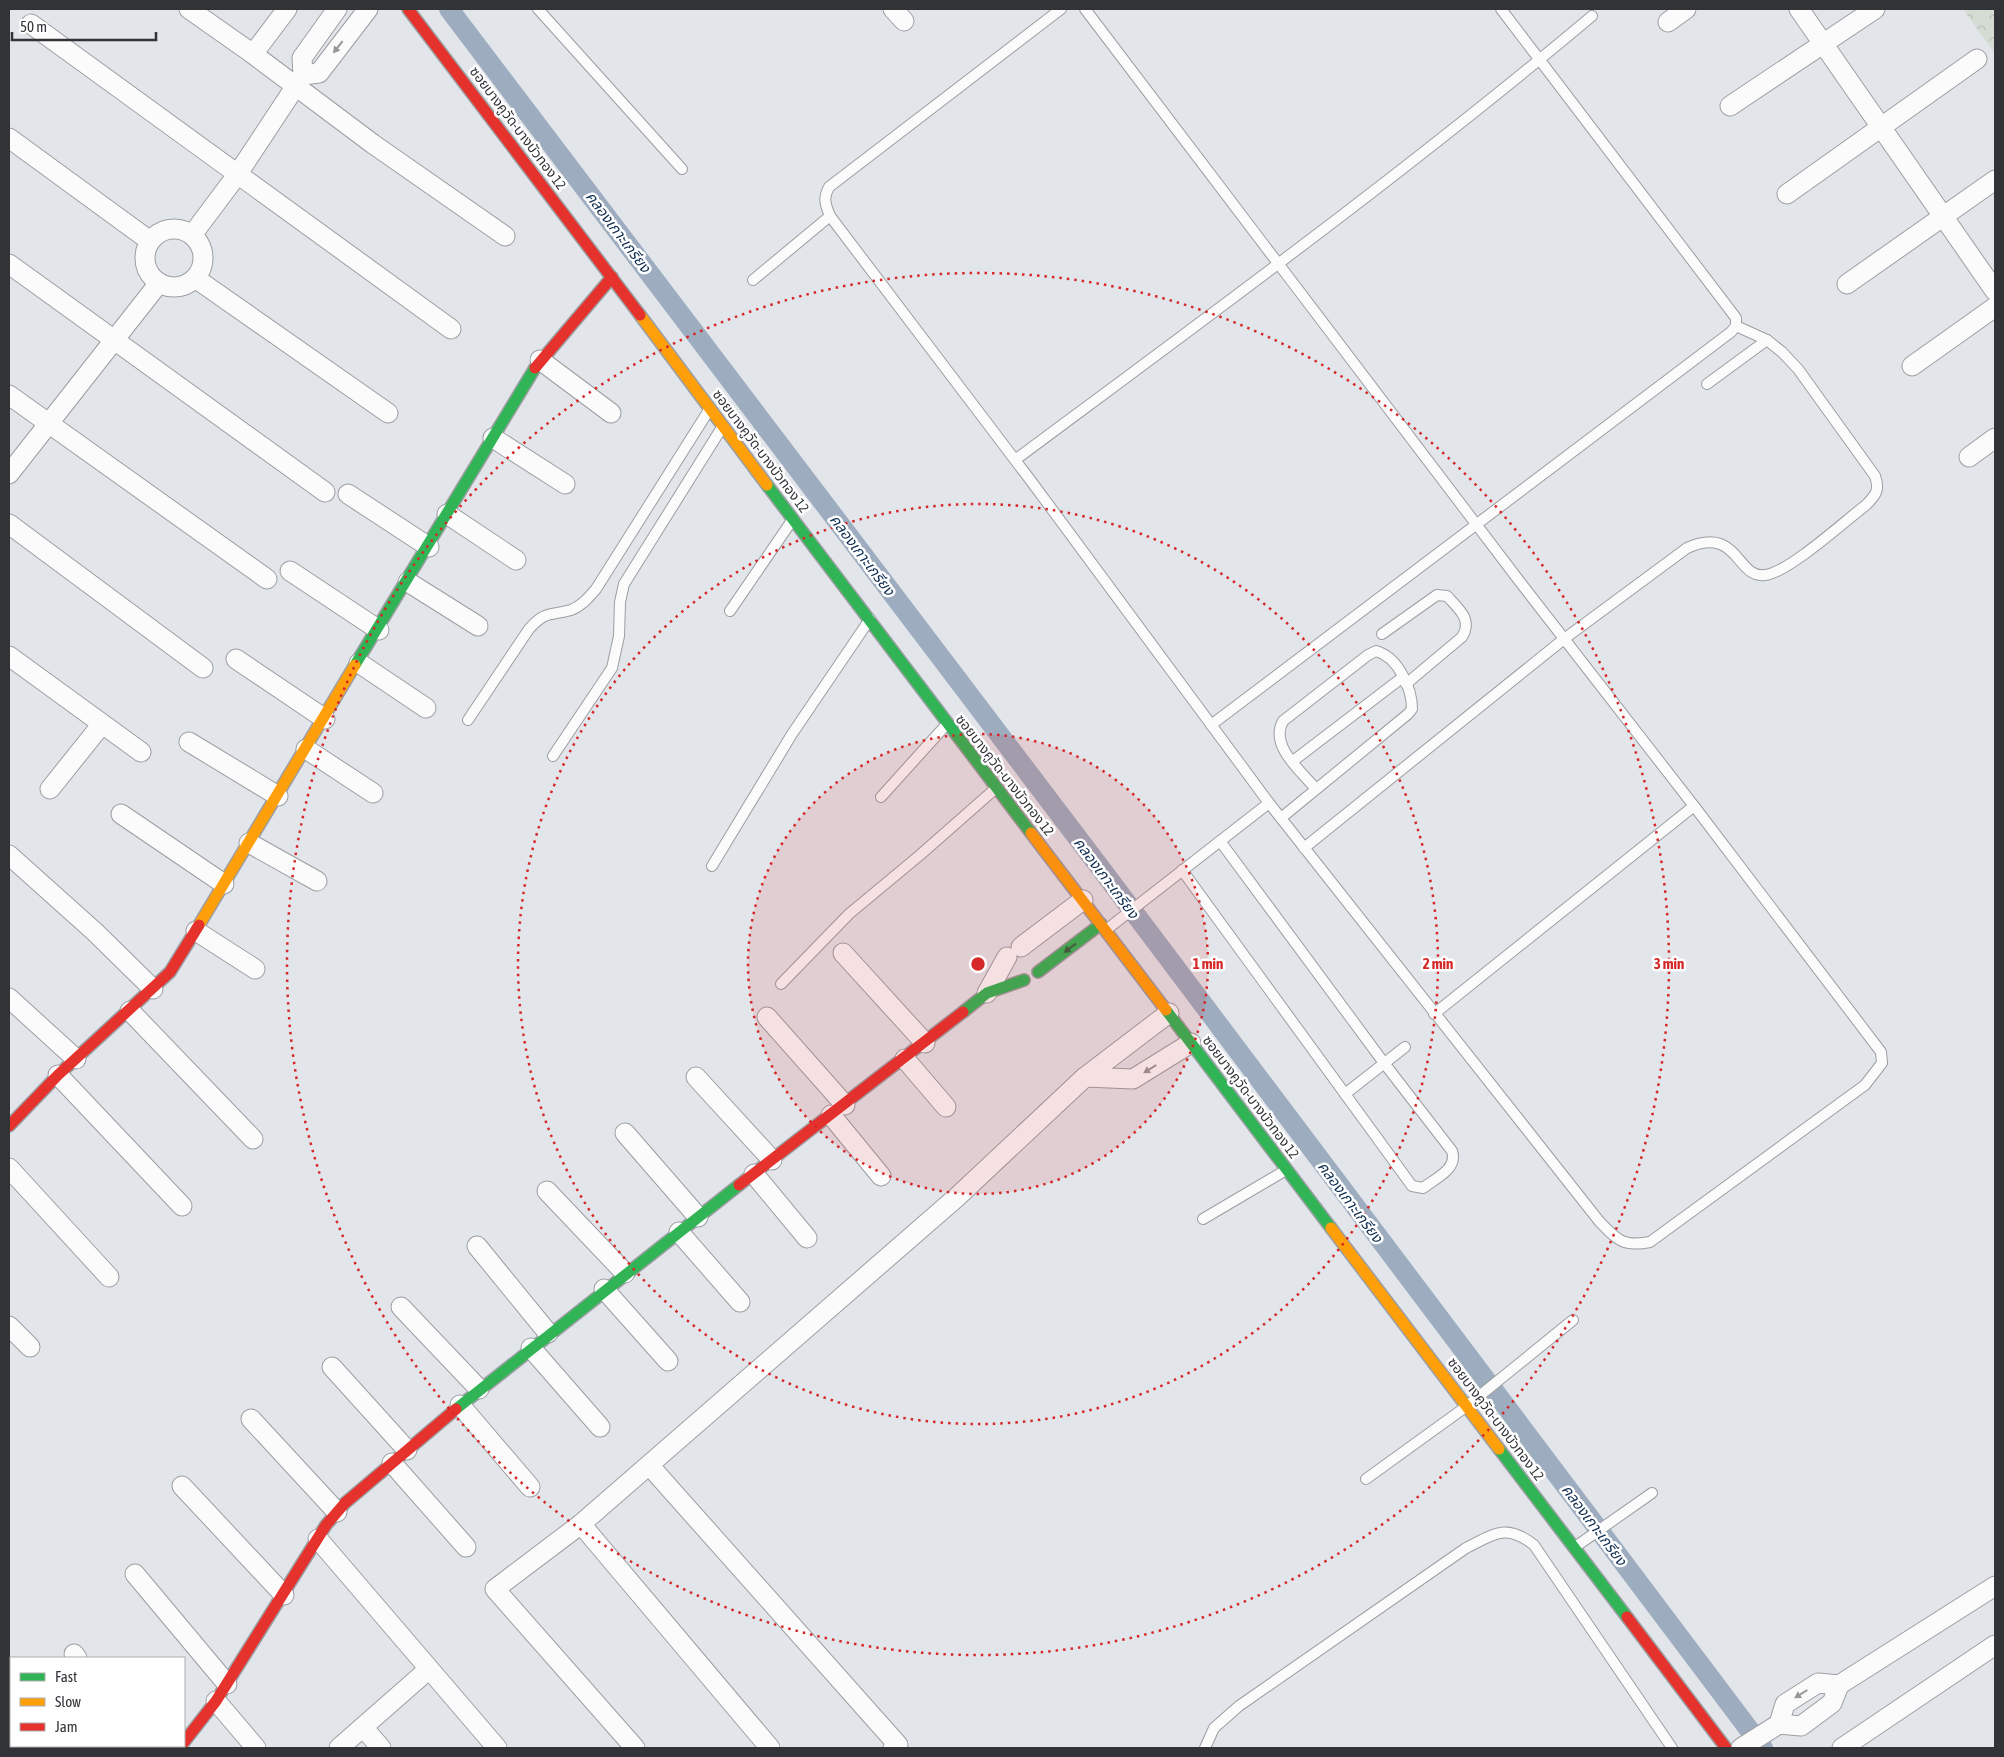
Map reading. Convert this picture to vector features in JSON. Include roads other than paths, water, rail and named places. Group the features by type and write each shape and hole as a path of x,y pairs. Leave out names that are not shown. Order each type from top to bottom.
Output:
{"street":[{"path":"188,9 253,54 298,80 505,236"},
{"path":"253,54 287,9"},
{"path":"192,235 237,175 298,80 302,58 337,9"},
{"path":"298,80 319,73 368,9"},
{"name":"ซอยบางคูวัด-บางบัวทอง 12","path":"408,9 612,277 710,410 871,619 947,725 1104,927 1726,1748"},
{"path":"1668,22 1686,9"},
{"path":"1799,9 1995,291"},
{"path":"1730,106 1821,43 1875,9"},
{"path":"31,24 451,329"},
{"path":"1787,194 1977,59"},
{"path":"9,138 150,241"},
{"path":"1847,284 1942,215 1995,180"},
{"path":"165,230 184,230 192,235 202,251 203,261 195,278 178,287 159,283 146,268 146,249 150,241 165,230"},
{"path":"9,264 325,492"},
{"path":"9,1126 58,1075 130,1011 170,972 379,630 540,360 612,277"},
{"path":"195,278 388,413"},
{"path":"9,474 159,283"},
{"path":"1912,366 1995,307"},
{"path":"540,360 611,413"},
{"path":"9,396 267,579"},
{"path":"493,438 565,484"},
{"path":"1969,457 1995,438"},
{"path":"348,494 429,547"},
{"path":"447,514 516,560"},
{"path":"9,524 203,668"},
{"path":"290,571 379,630"},
{"path":"408,582 478,626"},
{"path":"9,656 141,752"},
{"path":"236,659 325,719"},
{"path":"359,663 426,708"},
{"path":"50,789 102,724"},
{"path":"189,742 278,796"},
{"path":"306,750 373,793"},
{"path":"122,814 224,884"},
{"path":"249,843 317,881"},
{"path":"9,855 95,932 153,989"},
{"path":"185,1741 216,1701 337,1512 407,1450 530,1348 604,1289 905,1059 987,993 1014,952 1083,900"},
{"path":"1038,972 1104,927"},
{"path":"196,931 255,969"},
{"path":"843,953 925,1043"},
{"path":"987,993 1024,980"},
{"path":"9,998 76,1060"},
{"path":"130,1011 252,1140"},
{"path":"635,1748 495,1589 581,1524 957,1197 1085,1077 1169,1013"},
{"path":"767,1017 838,1110 881,1176"},
{"path":"1085,1077 1133,1079 1191,1043"},
{"path":"905,1059 946,1107"},
{"path":"58,1075 182,1206"},
{"path":"696,1077 772,1160"},
{"path":"625,1133 698,1217"},
{"path":"9,1168 109,1277"},
{"path":"754,1174 807,1238"},
{"path":"547,1190 625,1273"},
{"path":"679,1232 740,1302"},
{"path":"477,1246 548,1334"},
{"path":"604,1289 668,1361"},
{"path":"401,1307 479,1389"},
{"path":"9,1326 30,1347"},
{"path":"530,1348 600,1427"},
{"path":"332,1367 407,1450"},
{"path":"460,1405 530,1487"},
{"path":"252,1419 337,1512"},
{"path":"392,1463 466,1547"},
{"path":"649,1465 898,1745 893,1748"},
{"path":"182,1486 284,1595"},
{"path":"581,1524 770,1748"},
{"path":"318,1539 497,1748"},
{"path":"135,1574 227,1684"},
{"path":"1746,1746 1776,1726 1801,1726 1832,1703 1839,1685 1995,1586"},
{"path":"1842,1748 1995,1645"},
{"path":"339,1748 429,1669"},
{"path":"1776,1726 1785,1704 1818,1683 1839,1685"},
{"path":"216,1701 256,1748"},
{"path":"363,1727 381,1748"}],"lane":[{"path":"538,9 682,169"},
{"path":"1061,9 829,187 825,195 825,204 830,216 1015,460 1269,803 1434,1014 1599,1220 1622,1242 1632,1246 1650,1242 1865,1085 1882,1064 1881,1052 1476,524 1085,9"},
{"path":"1211,725 1731,332 1736,326 1736,318 1501,9"},
{"path":"1015,460 1278,264 1539,61 1592,16"},
{"path":"754,280 830,216"},
{"path":"1304,848 1564,639 1687,548 1703,541 1717,541 1756,575 1766,576 1784,568 1866,505 1876,495 1878,485 1875,476 1798,369 1767,340 1736,326"},
{"path":"1707,384 1767,340"},
{"path":"468,720 537,620 548,613 572,609 585,602 596,589 710,410"},
{"path":"553,756 612,668 619,636 620,602 624,584 723,427"},
{"path":"730,611 794,518"},
{"path":"1293,761 1462,637 1467,629 1467,620 1447,596 1437,595 1382,634"},
{"path":"712,866 792,734 871,619"},
{"path":"1281,818 1316,789 1412,709 1410,692 1394,661 1386,654 1376,651 1368,655 1283,722 1280,727 1280,739 1283,749 1316,789"},
{"path":"881,796 947,725"},
{"path":"781,984 849,914 996,788"},
{"path":"1104,927 1126,914 1269,803"},
{"path":"1434,1014 1694,806"},
{"path":"1182,870 1412,1186 1422,1188 1452,1166 1455,1160 1452,1152 1220,841"},
{"path":"1345,1094 1405,1047"},
{"path":"1204,1220 1287,1169"},
{"path":"1366,1479 1484,1393 1573,1320"},
{"path":"1574,1548 1652,1493"},
{"path":"1205,1748 1214,1728 1239,1706 1466,1548 1495,1534 1508,1532 1520,1534 1534,1545 1672,1748"}],"waterway":[{"name":"คลองเกาะเกรียง","path":"449,9 1102,870 1763,1748"}]}
